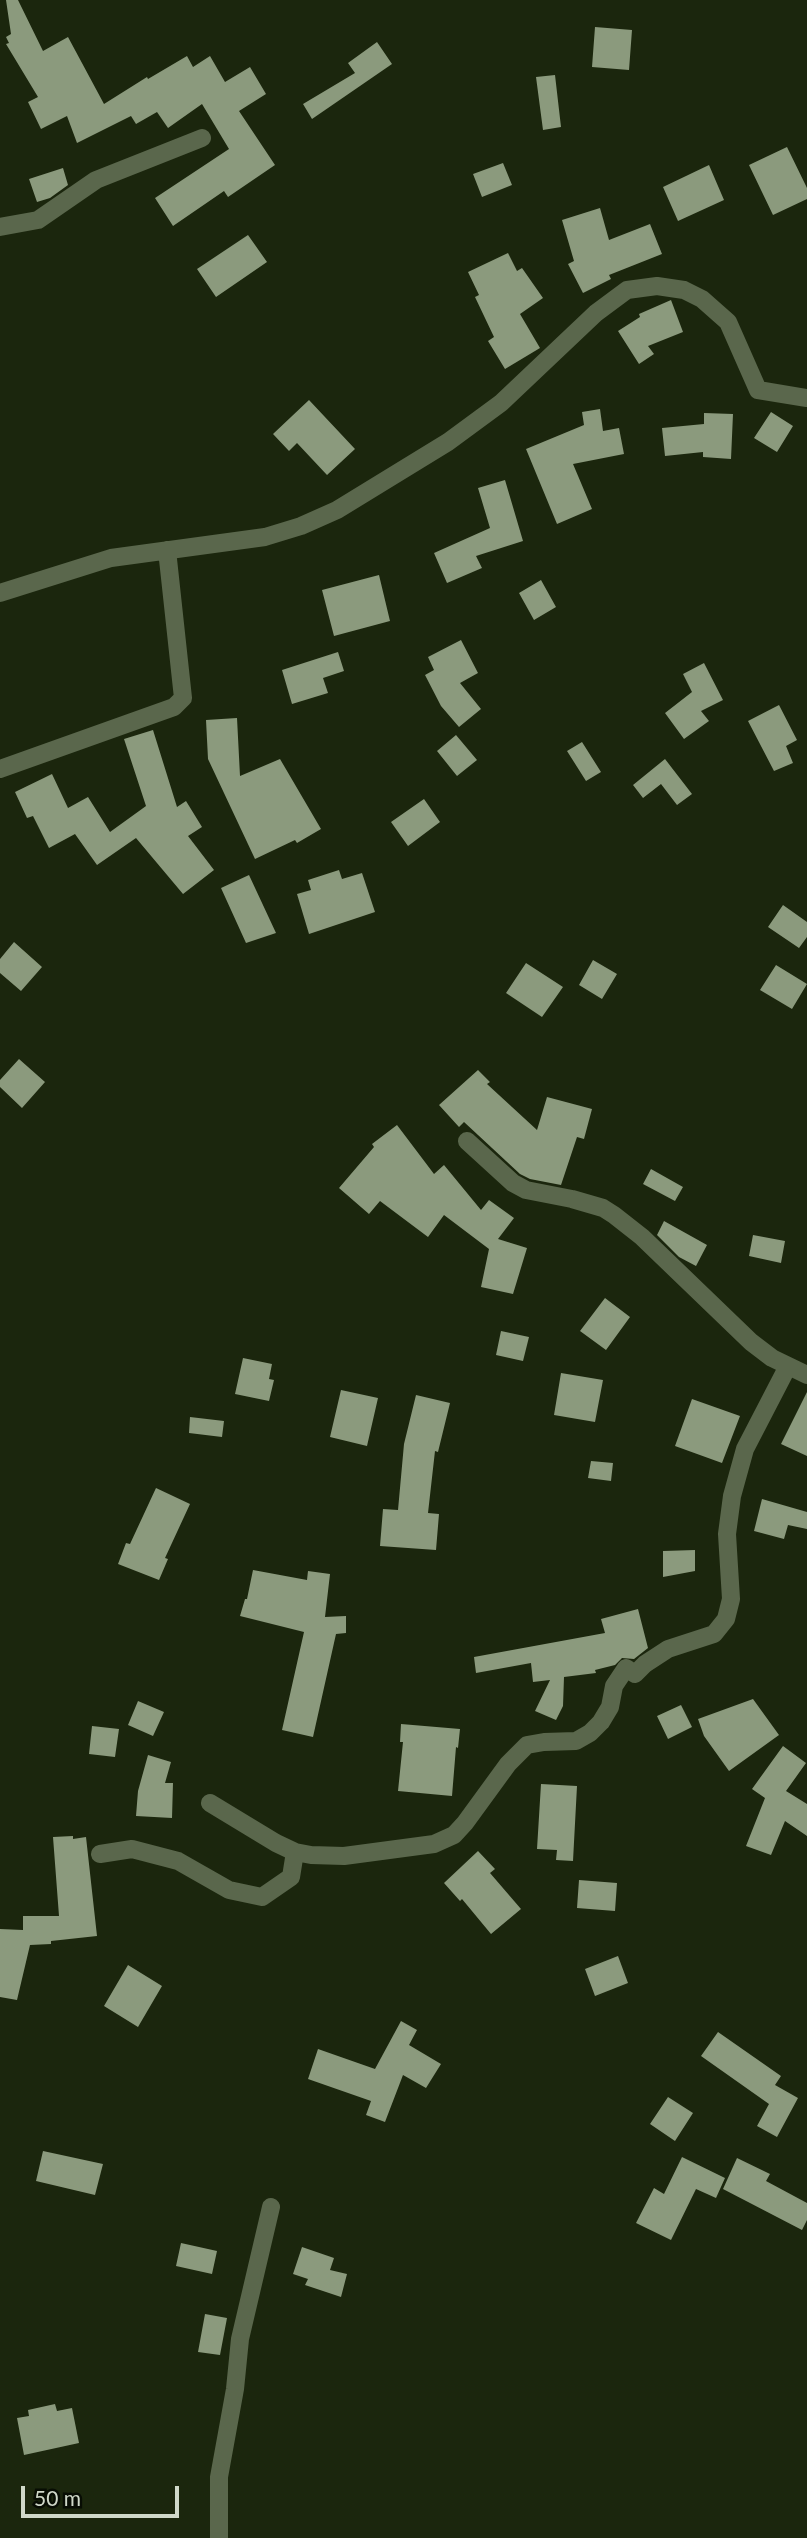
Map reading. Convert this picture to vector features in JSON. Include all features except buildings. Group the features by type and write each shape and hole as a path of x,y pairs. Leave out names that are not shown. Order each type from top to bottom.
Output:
{"street":[{"path":"0,228 38,220 96,180 202,138"},
{"path":"0,593 111,558 265,537 302,526 337,510 448,442 501,403 596,313 627,290 657,286 684,290 702,299 728,322 758,390 807,398"},
{"path":"0,769 174,706 183,698 167,550"},
{"path":"467,1141 513,1183 526,1190 572,1199 603,1208 614,1215 642,1237 751,1342 807,1375"},
{"path":"211,1803 295,1852 344,1857 434,1844 454,1835 483,1802 508,1764 527,1745 576,1741 590,1733 610,1707 614,1686 626,1668 635,1674 668,1648 714,1634 726,1619 731,1599 727,1534 732,1496 745,1449 788,1366"},
{"path":"100,1854 132,1849 178,1861 229,1890 262,1897 291,1877 295,1852"},
{"path":"219,2538 219,2477 235,2389 240,2339 271,2207"}]}
